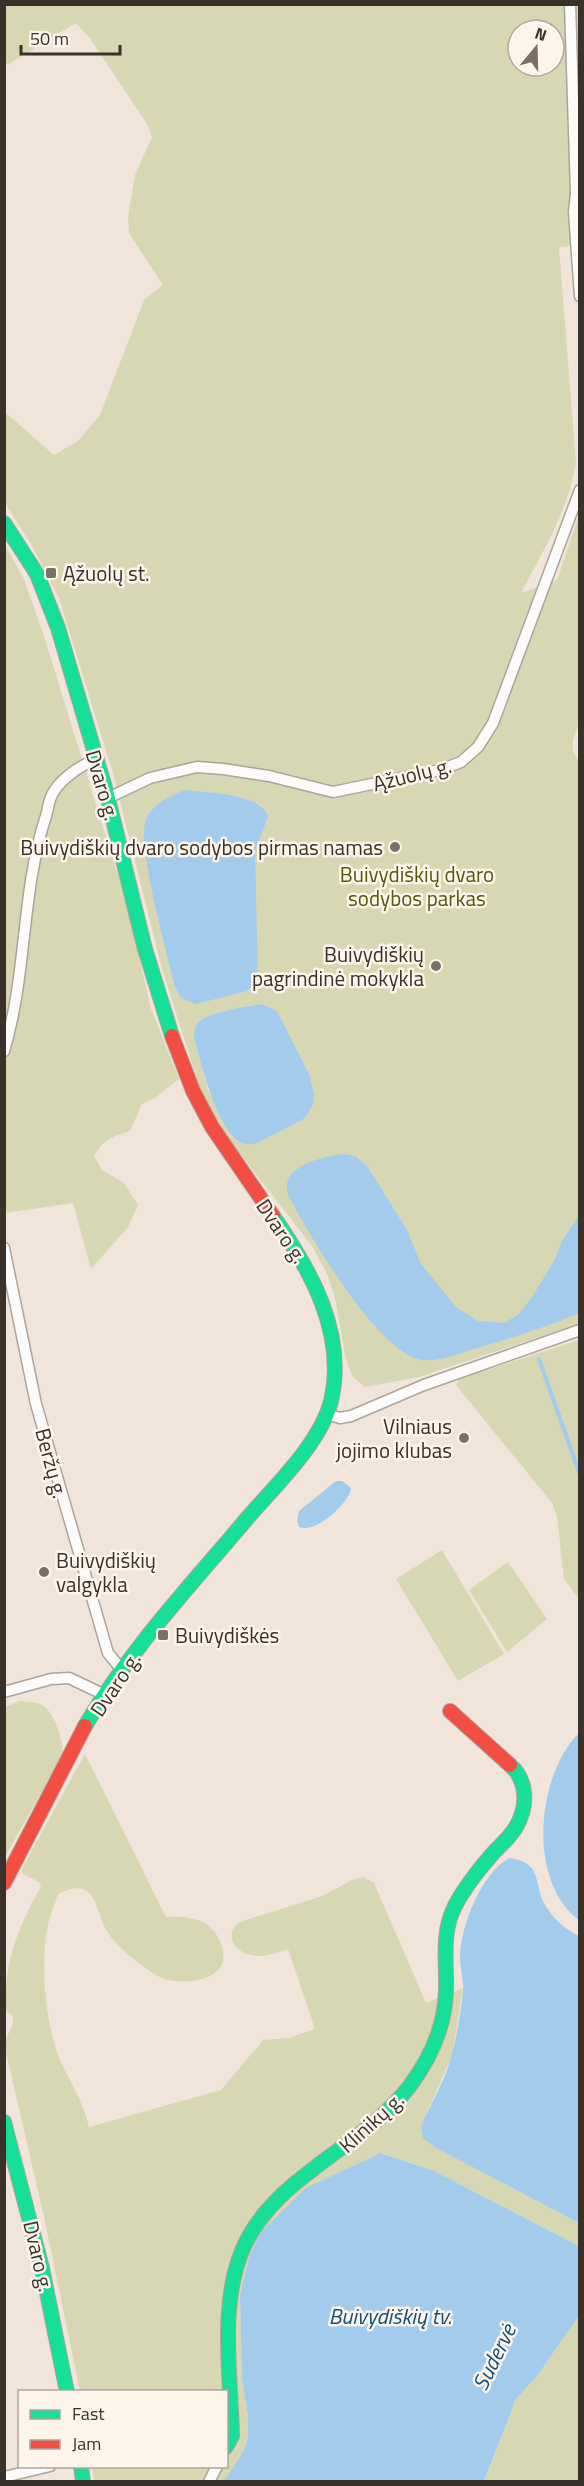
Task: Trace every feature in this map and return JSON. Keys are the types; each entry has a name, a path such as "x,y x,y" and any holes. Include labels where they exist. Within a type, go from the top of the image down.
{"main road":[{"name":"Dvaro g.","path":"4,523 40,578 48,599 108,798 143,938 185,1073 215,1132 293,1243 311,1276 321,1298 330,1331 335,1369 332,1394 326,1414 290,1467 122,1670 105,1695 54,1786 4,1883"},
{"name":"Klinikų g.","path":"228,2443 232,2436 230,2339 233,2285 248,2237 274,2201 370,2128 412,2084 438,2037 446,1985 445,1942 453,1908 516,1827 521,1815 525,1791 518,1772 450,1712"},
{"name":"Dvaro g.","path":"4,2122 42,2268 67,2390"}],"street":[{"path":"570,4 578,189 574,212 579,296"},
{"name":"Ąžuolų g.","path":"108,798 150,778 196,767 269,776 333,792 440,770 461,762 478,747 493,723 579,489"},
{"path":"4,1050 16,1003 21,948 34,859 51,796 76,770 96,759"},
{"name":"Beržų g.","path":"4,1248 36,1404 62,1502 108,1653 122,1670"},
{"path":"326,1414 340,1418 351,1416 424,1385 579,1330"},
{"path":"4,1692 51,1679 69,1678 105,1695"},
{"path":"4,2477 42,2468"}],"green space":[{"name":"Buivydiškių dvaro sodybos parkas","path":"5,5 579,5 579,245 559,247 576,463 561,515 521,593 557,580 579,515 580,720 573,740 573,751 580,764 579,1324 419,1377 365,1387 352,1376 346,1360 335,1298 327,1274 312,1246 224,1133 200,1089 161,965 113,773 59,598 31,544 5,503 5,412 54,455 78,441 100,415 144,300 163,285 129,233 128,218 135,175 152,137 147,124 89,37 76,23 7,65 5,61","holes":["185,790 215,793 262,806 265,823 255,851 254,871 258,980","262,1004 234,1137 208,1090 194,1037 201,1020 247,1006"]},
{"path":"4,543 23,577 44,636 127,905 151,1009 179,1079 155,1098 142,1104 130,1131 109,1139 94,1156 102,1170 124,1183 138,1205 128,1227 91,1269 73,1203 5,1213"},
{"path":"580,1340 579,1599 564,1579 557,1516 552,1503 456,1385 459,1379"},
{"path":"442,1550 504,1654 458,1681 396,1579"},
{"path":"508,1562 547,1619 507,1652 469,1590"},
{"path":"20,1701 39,1703 48,1710 58,1730 63,1750 62,1756 5,1857 5,1707"},
{"path":"85,1754 166,1917 184,1917 200,1921 213,1930 222,1946 224,1957 222,1964 211,1976 182,1982 163,1979 137,1962 113,1939 103,1924 97,1905 88,1891 81,1888 71,1889 58,1894 49,1920 46,1939 45,1993 55,2045 89,2127 221,2090 263,2040 289,2038 315,2029 288,1949 256,1956 244,1953 238,1949 232,1939 234,1928 245,1920 320,1897 356,1878 364,1877 374,1883 426,2003 463,1988 452,2056 421,2126 438,2149 579,2223 579,2246 434,2171 382,2153 262,2231 250,2254 240,2295 242,2378 248,2417 248,2438 243,2452 224,2481 94,2481 92,2468 228,2468 228,2390 80,2390 44,2217 5,2048 13,2021 13,2016 5,2010 10,1960 19,1931 41,1886 39,1882 23,1874 21,1870"},
{"path":"579,2316 579,2481 484,2482 516,2399 537,2376"}],"water":[{"path":"185,790 219,793 245,799 264,809 268,817 255,851 258,980 247,991 196,1004 181,998 175,987 149,875 144,833 146,820 153,809 168,798"},
{"path":"262,1004 277,1011 309,1074 314,1094 313,1104 305,1118 257,1143 246,1144 234,1137 218,1112 211,1096 194,1032 197,1023 206,1017"},
{"path":"343,1154 355,1156 367,1166 407,1230 421,1264 456,1307 478,1321 504,1323 519,1314 534,1294 555,1259 562,1241 579,1215 579,1313 526,1333 440,1359 422,1360 404,1353 385,1337 346,1290 288,1195 287,1185 296,1170 314,1161"},
{"path":"336,1481 342,1481 351,1488 344,1502 322,1522 306,1528 299,1527 297,1521 299,1511"},
{"path":"579,1733 579,1920 562,1903 551,1881 545,1855 543,1828 546,1801 554,1775 565,1752"},
{"path":"509,1858 520,1860 532,1869 548,1910 560,1924 579,1936 579,2223 438,2149 423,2138 421,2126 446,2073 456,2039 463,1991 461,1945 468,1917 481,1888 499,1866"},
{"name":"Buivydiškių tv.","path":"381,2153 434,2171 579,2246 579,2316 537,2376 516,2399 484,2481 224,2481 243,2452 248,2438 248,2417 242,2378 240,2295 250,2254 262,2231 306,2188"}],"waterway":[{"name":"Sudervė","path":"539,1359 580,1475"}],"traffic: fast":[{"path":"4,523 37,574 58,628 106,791 145,949 172,1036"},
{"path":"85,1726 142,1643 297,1462 326,1416 335,1376 334,1351 329,1327 312,1280 273,1216"},
{"path":"228,2443 232,2436 228,2319 235,2273 242,2251 256,2225 274,2203 295,2183 389,2109 409,2087 424,2065 443,2017 446,1991 446,1937 451,1916 473,1877 514,1830 523,1811 523,1786 516,1771 510,1765"},
{"path":"4,2122 42,2268 67,2390"},
{"path":"81,2468 83,2482"}],"traffic: jam":[{"path":"172,1036 193,1091 212,1127 273,1216"},
{"path":"450,1711 510,1765"},
{"path":"4,1883 85,1726"}],"place":[{"name":"Ąžuolų st.","path":"51,573"},
{"name":"Buivydiškių dvaro sodybos pirmas namas","path":"395,847"},
{"name":"Buivydiškių pagrindinė mokykla","path":"436,966"},
{"name":"Vilniaus jojimo klubas","path":"464,1438"},
{"name":"Buivydiškių valgykla","path":"44,1572"},
{"name":"Buivydiškės","path":"163,1635"}]}
